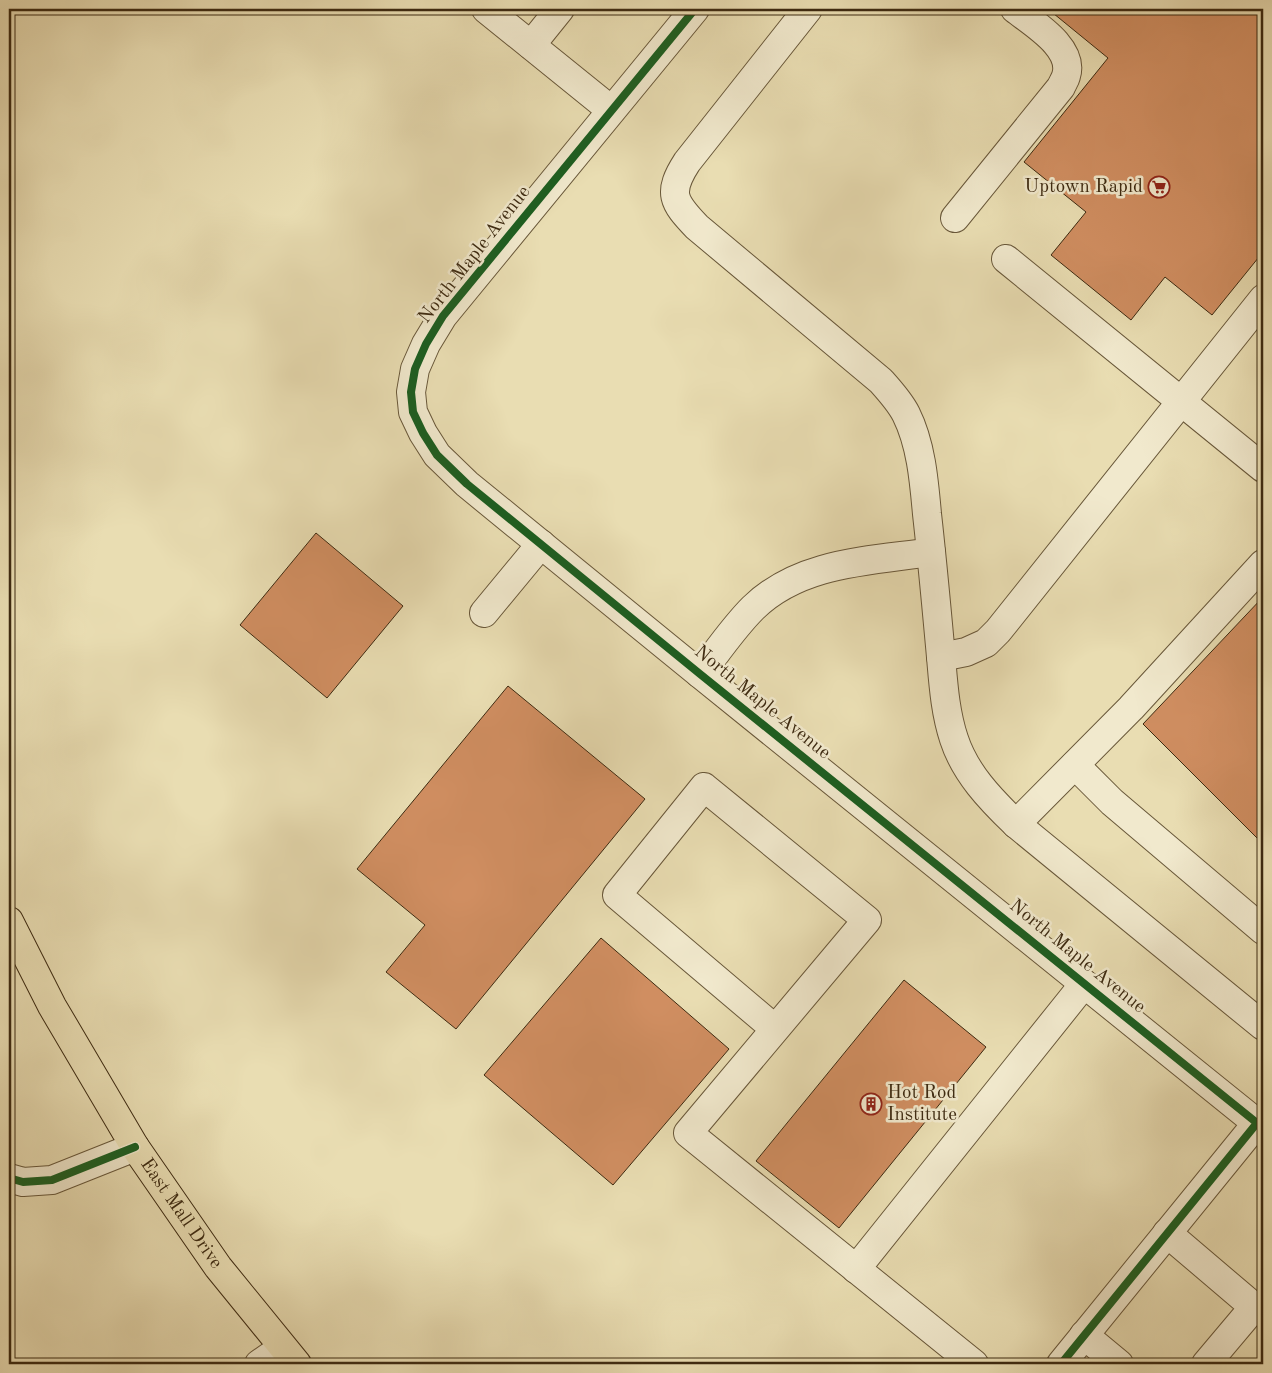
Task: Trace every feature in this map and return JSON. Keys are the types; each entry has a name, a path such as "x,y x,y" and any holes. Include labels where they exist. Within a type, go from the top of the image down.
{"main road":[{"name":"East Mall Drive","path":"9,921 52,1006 135,1147 218,1267 289,1356"}],"street":[{"path":"486,9 612,110"},
{"path":"531,45 560,9"},
{"name":"North Maple Avenue","path":"695,9 443,316 414,369 411,392 413,412 423,433 437,455 468,484 700,674 1260,1125 1167,1233 1061,1364"},
{"path":"808,9 687,162 679,174 675,187 676,199 683,212 697,227 880,381 895,396 905,412 919,454 924,484 945,700 954,740 966,766 980,786 1016,824 1263,1026"},
{"path":"955,218 1061,87 1066,76 1067,66 1059,46 1052,38 1015,9"},
{"path":"1006,259 1263,468"},
{"path":"941,657 966,652 986,643 998,631 1263,299"},
{"path":"484,613 541,544"},
{"path":"700,674 752,608 771,592 792,580 844,564 931,552"},
{"path":"1016,824 1131,708 1263,564"},
{"path":"1075,765 1118,808 1263,930"},
{"path":"775,1028 617,895 704,787 866,920 688,1133 974,1364"},
{"path":"856,1269 1084,984"},
{"path":"9,1178 23,1182 52,1180 135,1147"},
{"path":"1167,1233 1259,1310 1206,1364"},
{"path":"1084,1335 1118,1364"},
{"path":"259,1364 289,1356"}],"building":[{"name":"Uptown Rapid","path":"1048,9 1263,9 1263,252 1212,315 1165,277 1131,320 1051,255 1086,212 1024,162 1108,58"},
{"path":"316,533 403,606 327,698 240,625"},
{"path":"1263,597 1263,844 1143,724"},
{"path":"508,686 645,799 456,1029 386,972 425,925 357,869"},
{"path":"601,938 729,1049 613,1185 484,1075"},
{"name":"Hot Rod Institute","path":"904,980 986,1047 839,1228 756,1161"}],"cycle path":[{"path":"695,9 443,316 426,344 415,369 411,392 413,412 423,433 437,455 467,484 1257,1123 1061,1364"},
{"path":"9,1178 23,1182 52,1180 135,1147"}],"place":[{"name":"Uptown Rapid","path":"1159,187"},
{"name":"Hot Rod Institute","path":"871,1104"}]}
